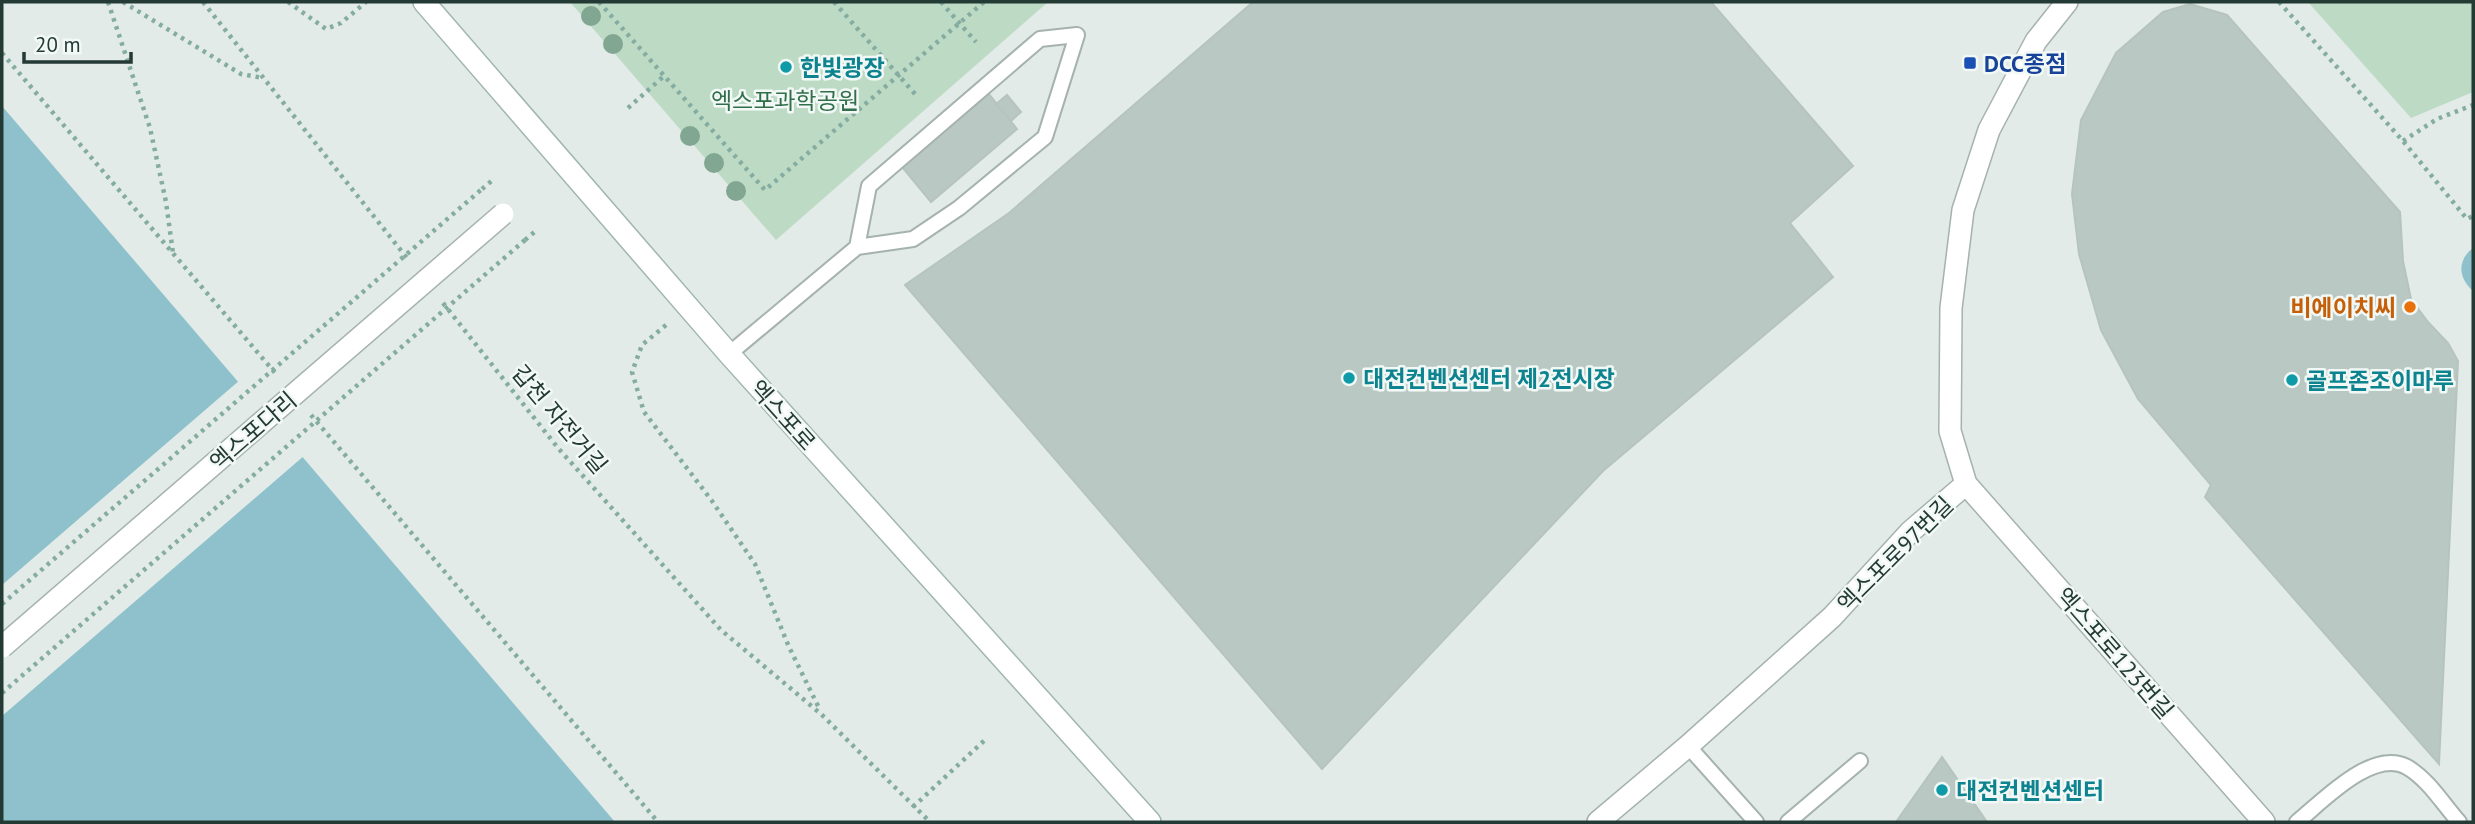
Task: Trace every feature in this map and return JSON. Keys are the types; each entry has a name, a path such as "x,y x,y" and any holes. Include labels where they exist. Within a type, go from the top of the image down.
{"street":[{"name":"엑스포로","path":"424,2 729,355 1150,822"},
{"name":"엑스포로97번길","path":"1598,822 1688,746 1832,617 1910,532 1966,484 1951,431 1951,308 1963,210 1989,130 2036,41 2067,2"},
{"name":"엑스포다리","path":"2,647 503,214"},
{"name":"엑스포로123번길","path":"1966,484 2264,822"}],"lane":[{"path":"729,355 857,247 913,239 959,208 1045,137 1077,35 1040,39 869,186 857,247"},
{"path":"1688,746 1756,822"},
{"path":"1788,822 1860,761"},
{"path":"2297,822 2348,780 2366,769 2388,762 2406,766 2425,781 2459,822"}],"path":[{"path":"108,2 150,128 166,202 173,254"},
{"path":"123,2 241,74 264,78"},
{"path":"203,2 411,263"},
{"path":"288,2 326,29 341,23 366,2"},
{"path":"600,2 765,190 984,2"},
{"path":"834,2 915,94"},
{"path":"941,2 976,42"},
{"path":"2278,2 2403,141 2467,219 2473,216"},
{"path":"2,52 281,380"},
{"path":"628,108 664,76"},
{"path":"2403,141 2437,119 2473,105"},
{"path":"2,604 495,178"},
{"path":"2,693 538,229"},
{"name":"갑천 자전거길","path":"437,296 558,448 721,630 821,714 930,822"},
{"path":"642,345 632,372 644,412 712,501 755,564 789,648 821,714"},
{"path":"308,412 658,822"},
{"path":"913,807 987,738"}],"green space":[{"name":"엑스포과학공원","path":"570,2 1048,2 776,240"},
{"path":"2308,2 2473,2 2473,92 2411,118"}],"water":[{"path":"2,106 615,822 2,822"},
{"path":"2473,248 2473,291 2464,280 2461,269 2464,258"}],"pier":[{"path":"240,380 305,455 2,716 2,585"}],"building":[{"name":"대전컨벤션센터 제2전시장","path":"1253,2 1711,2 1853,166 1790,223 1833,277 1603,471 1322,769 905,285 1009,213"},
{"name":"골프존조이마루","path":"2190,4 2227,15 2400,212 2403,261 2411,299 2448,343 2458,361 2439,764 2205,497 2211,485 2138,399 2101,330 2079,254 2072,194 2081,120 2116,53 2163,12"},
{"path":"989,94 1017,129 931,202 902,167"},
{"path":"1007,95 1021,112 1011,121 996,104"},
{"name":"대전컨벤션센터","path":"1942,757 1987,822 1896,822"}],"place":[{"name":"DCC종점","path":"1970,63"},
{"name":"한빛광장","path":"786,67"},
{"name":"비에이치씨","path":"2410,307"},
{"name":"대전컨벤션센터 제2전시장","path":"1349,378"},
{"name":"골프존조이마루","path":"2292,380"},
{"name":"대전컨벤션센터","path":"1942,790"}]}
